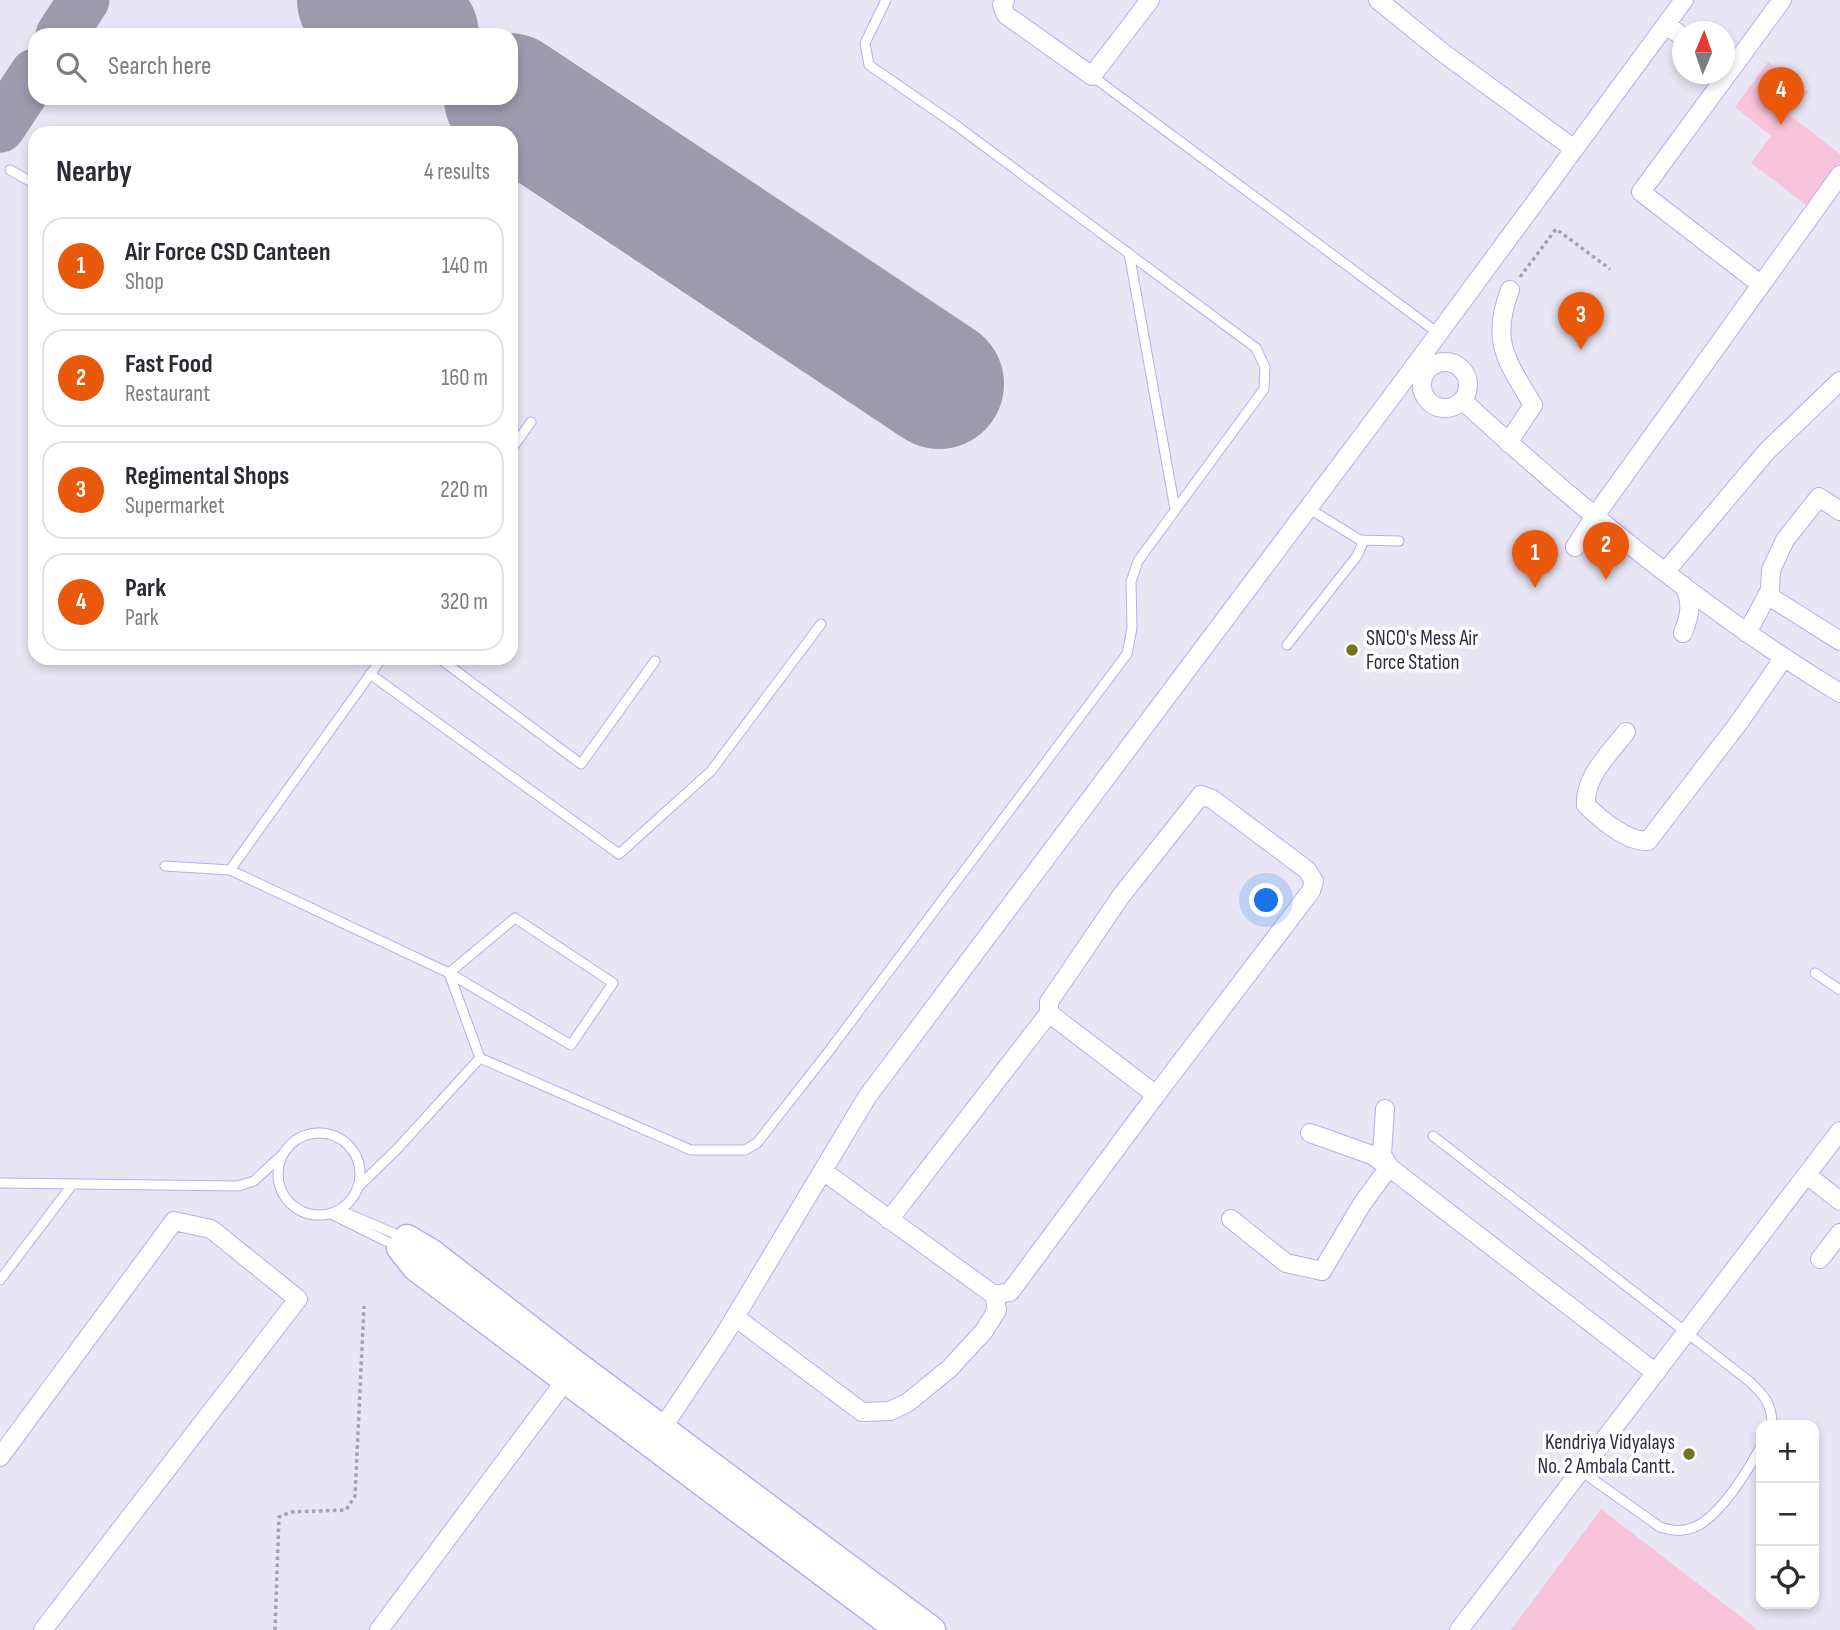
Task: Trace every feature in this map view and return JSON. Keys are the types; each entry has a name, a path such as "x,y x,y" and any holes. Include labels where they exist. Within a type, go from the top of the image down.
{"main road":[{"path":"403,1243 416,1269 899,1630"},
{"path":"403,1243 432,1253 573,1362 932,1630"}],"street":[{"path":"1005,0 1002,5 1006,15 1092,76 1150,0"},
{"path":"1378,0 1442,52 1573,148"},
{"path":"663,1427 735,1317 867,1097 1397,389 1684,0"},
{"path":"1735,60 1782,0"},
{"path":"1665,25 1672,30"},
{"path":"1717,84 1641,192 1760,284"},
{"path":"1575,547 1840,175"},
{"path":"1508,443 1533,405 1508,364 1500,338 1501,312 1510,290"},
{"path":"1432,365 1432,349 1441,329"},
{"path":"1397,389 1417,372 1438,362 1451,363 1463,370 1468,382 1466,395 1462,400 1448,408 1440,408 1427,400 1422,385 1426,370 1432,365"},
{"path":"1666,571 1767,452 1840,381"},
{"path":"1462,400 1508,443 1595,516 1747,633 1783,659 1840,693"},
{"path":"1747,633 1770,590 1771,570 1785,540 1819,497 1840,510"},
{"path":"1681,582 1690,601 1689,618 1683,633"},
{"path":"1767,596 1840,641"},
{"path":"1626,732 1594,775 1585,793 1586,805 1627,836 1640,842 1648,841 1740,721 1783,659"},
{"path":"890,1220 1049,1013 1049,1002 1121,896 1201,795 1212,799 1307,870 1314,881 1311,891 1010,1292 994,1295"},
{"path":"1049,1013 1156,1095"},
{"path":"1385,1109 1381,1154 1389,1167"},
{"path":"1459,1630 1840,1131"},
{"path":"1310,1133 1372,1155 1656,1373"},
{"path":"1231,1219 1286,1263 1322,1271 1362,1204 1389,1167"},
{"path":"735,1317 862,1412 890,1411 907,1403 949,1369 984,1331 998,1310 994,1295 823,1171"},
{"path":"1807,1175 1839,1197"},
{"path":"0,1457 174,1221 211,1229 298,1299 43,1630"},
{"path":"1820,1259 1840,1233"},
{"path":"379,1630 565,1381"}],"lane":[{"path":"449,973 480,1058 691,1150 745,1150 757,1143 1127,654 1132,628 1131,582 1138,561 1264,389 1265,367 1256,348 953,122 869,65 865,43 886,0"},
{"path":"1092,76 1441,329"},
{"path":"10,170 28,180"},
{"path":"1129,253 1175,509"},
{"path":"518,440 531,422"},
{"path":"1308,508 1360,540 1399,541"},
{"path":"1287,645 1357,556 1364,540"},
{"path":"370,674 619,854 711,771 821,624"},
{"path":"448,665 581,764 655,661"},
{"path":"230,870 377,665"},
{"path":"164,866 230,870 449,973 571,1045 613,984 515,918 449,973"},
{"path":"1815,973 1840,990"},
{"path":"282,1155 278,1176 284,1196 300,1210 311,1214 335,1212 347,1204 357,1188 398,1148 480,1058"},
{"path":"0,1183 238,1186 254,1181 297,1139 318,1133 330,1134 349,1146 359,1165 357,1188"},
{"path":"1433,1136 1749,1381 1766,1398 1772,1411 1772,1420"},
{"path":"0,1280 72,1185"},
{"path":"335,1212 403,1243"},
{"path":"1581,1471 1660,1527 1670,1530 1692,1528 1711,1516 1756,1453"}],"path":[{"path":"1510,290 1556,229 1610,270"},
{"path":"275,1630 279,1517 291,1512 346,1510 355,1496 364,1306"}],"shaded area":[{"path":"1768,62 1808,92 1790,115 1840,154 1840,165 1809,207 1751,163 1771,136 1735,107"},
{"path":"1601,1509 1758,1630 1511,1630"}],"taxiway":[{"path":"66,28 84,0"},
{"path":"0,127 28,85"}],"runway":[{"path":"362,0 404,28"},
{"path":"518,104 939,384"}],"place":[{"name":"Park","path":"1781,125"},
{"name":"Regimental Shops","path":"1581,350"},
{"name":"Fast Food","path":"1606,580"},
{"name":"Air Force CSD Canteen","path":"1535,588"},
{"name":"SNCO's Mess Air Force Station","path":"1352,650"},
{"name":"Kendriya Vidyalays No. 2 Ambala Cantt.","path":"1689,1454"}]}
